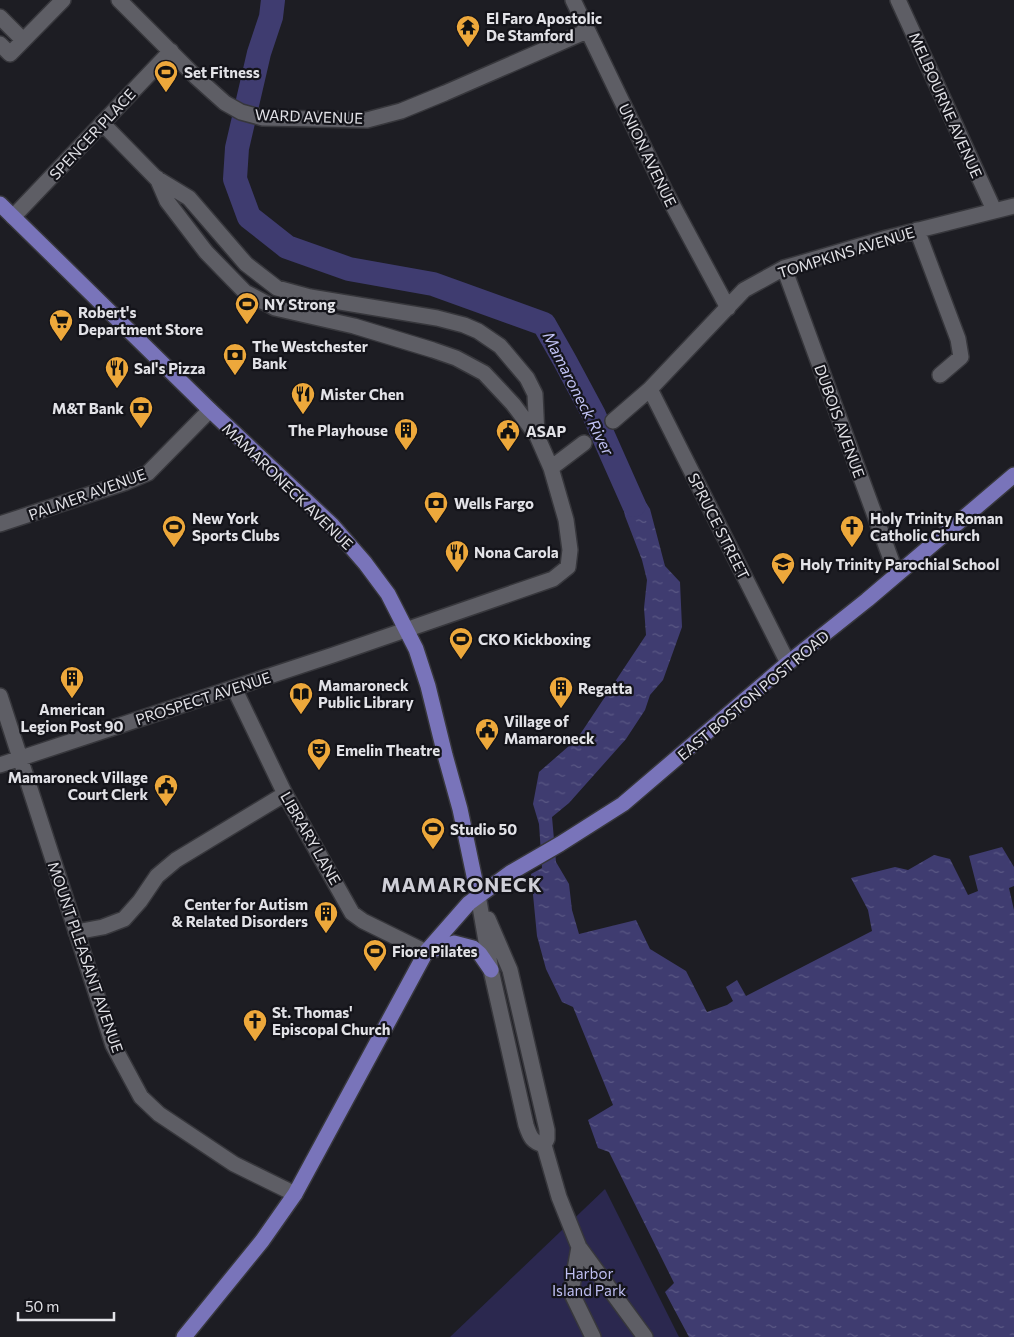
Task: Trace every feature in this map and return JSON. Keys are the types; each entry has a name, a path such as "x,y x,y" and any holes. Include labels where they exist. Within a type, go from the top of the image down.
{"main road":[{"name":"MAMARONECK AVENUE","path":"0,204 210,410 332,524 388,594 416,649 428,686 444,756 460,809 478,895"},
{"name":"EAST BOSTON POST ROAD","path":"184,1337 262,1241 296,1194 426,952 469,903 528,862 622,804 1014,475"},
{"path":"426,952 454,943 473,948 480,954 491,970"}],"street":[{"path":"0,44 10,54 63,0"},
{"name":"WARD AVENUE","path":"119,0 196,77 232,108 263,118 367,120 401,111 587,30"},
{"name":"UNION AVENUE","path":"573,0 664,189 728,308"},
{"name":"MELBOURNE AVENUE","path":"898,0 994,210"},
{"path":"0,17 23,40"},
{"name":"SPENCER PLACE","path":"13,217 171,51"},
{"path":"102,123 156,178 189,198 246,264 277,288 310,297 436,318 464,325 500,346 527,378 535,394 537,436"},
{"path":"156,178 167,200 206,252 245,292 276,308 354,326 456,358 484,373 513,404 537,436 551,468 584,443"},
{"name":"TOMPKINS AVENUE","path":"613,421 650,390 744,290 784,268 917,230 1014,206"},
{"path":"917,230 958,339 961,357 940,375"},
{"name":"DUBOIS AVENUE","path":"784,268 896,573"},
{"name":"SPRUCE STREET","path":"650,390 788,663"},
{"name":"PALMER AVENUE","path":"0,524 116,486 148,473 210,410"},
{"name":"PROSPECT AVENUE","path":"0,765 234,688 553,579 568,567 570,550 566,520 551,468"},
{"name":"LIBRARY LANE","path":"234,688 285,794 352,913 426,952"},
{"name":"MOUNT PLEASANT AVENUE","path":"0,696 113,1045 141,1097 159,1114 234,1164 296,1194"},
{"path":"76,932 104,927 124,919 140,901 157,876 176,860 285,794"},
{"path":"478,895 491,970 526,1125 534,1142 544,1145"},
{"path":"478,895 510,970 547,1130 547,1139 544,1145 579,1247 645,1337"},
{"path":"579,1247 570,1292 593,1337"}],"green space":[{"name":"Harbor Island Park","path":"605,1189 679,1337 450,1337"}],"water":[{"path":"626,471 650,509 665,566 680,582 682,627 663,680 650,695 645,710 626,739 569,803 552,817 556,862 569,884 572,910 579,934 636,920 650,949 686,971 707,1012 733,1001 726,987 737,980 746,996 872,931 868,910 851,878 895,867 908,870 934,855 950,859 968,895 978,891 969,856 1002,847 1014,867 1014,886 1009,888 1014,910 1014,1337 689,1337 665,1292 674,1283 609,1152 598,1148 588,1120 613,1105 573,1007 562,1002 546,969 537,936 531,874 542,868 539,824 533,804 539,772 577,739 646,635 644,608 647,580 642,560 625,516 618,481"}],"waterway":[{"name":"Mamaroneck River","path":"273,0 271,17 259,53 237,148 235,179 249,217 287,247 349,269 433,284 544,324 594,415 634,505"}],"place":[{"name":"El Faro Apostolic De Stamford","path":"468,48"},
{"name":"Set Fitness","path":"166,93"},
{"name":"NY Strong","path":"247,325"},
{"name":"Robert's Department Store","path":"61,342"},
{"name":"The Westchester Bank","path":"235,376"},
{"name":"Sal's Pizza","path":"117,389"},
{"name":"Mister Chen","path":"303,415"},
{"name":"M&T Bank","path":"141,429"},
{"name":"The Playhouse","path":"406,451"},
{"name":"ASAP","path":"508,452"},
{"name":"Wells Fargo","path":"436,524"},
{"name":"New York Sports Clubs","path":"174,548"},
{"name":"Holy Trinity Roman Catholic Church","path":"852,548"},
{"name":"Nona Carola","path":"457,573"},
{"name":"Holy Trinity Parochial School","path":"783,585"},
{"name":"CKO Kickboxing","path":"461,660"},
{"name":"American Legion Post 90","path":"72,699"},
{"name":"Regatta","path":"561,709"},
{"name":"Mamaroneck Public Library","path":"301,715"},
{"name":"Village of Mamaroneck","path":"487,751"},
{"name":"Emelin Theatre","path":"319,771"},
{"name":"Mamaroneck Village Court Clerk","path":"166,807"},
{"name":"Studio 50","path":"433,850"},
{"name":"Center for Autism & Related Disorders","path":"326,934"},
{"name":"Fiore Pilates","path":"375,972"},
{"name":"St. Thomas' Episcopal Church","path":"255,1042"}],"district":[{"name":"MAMARONECK","path":"462,884"}]}
